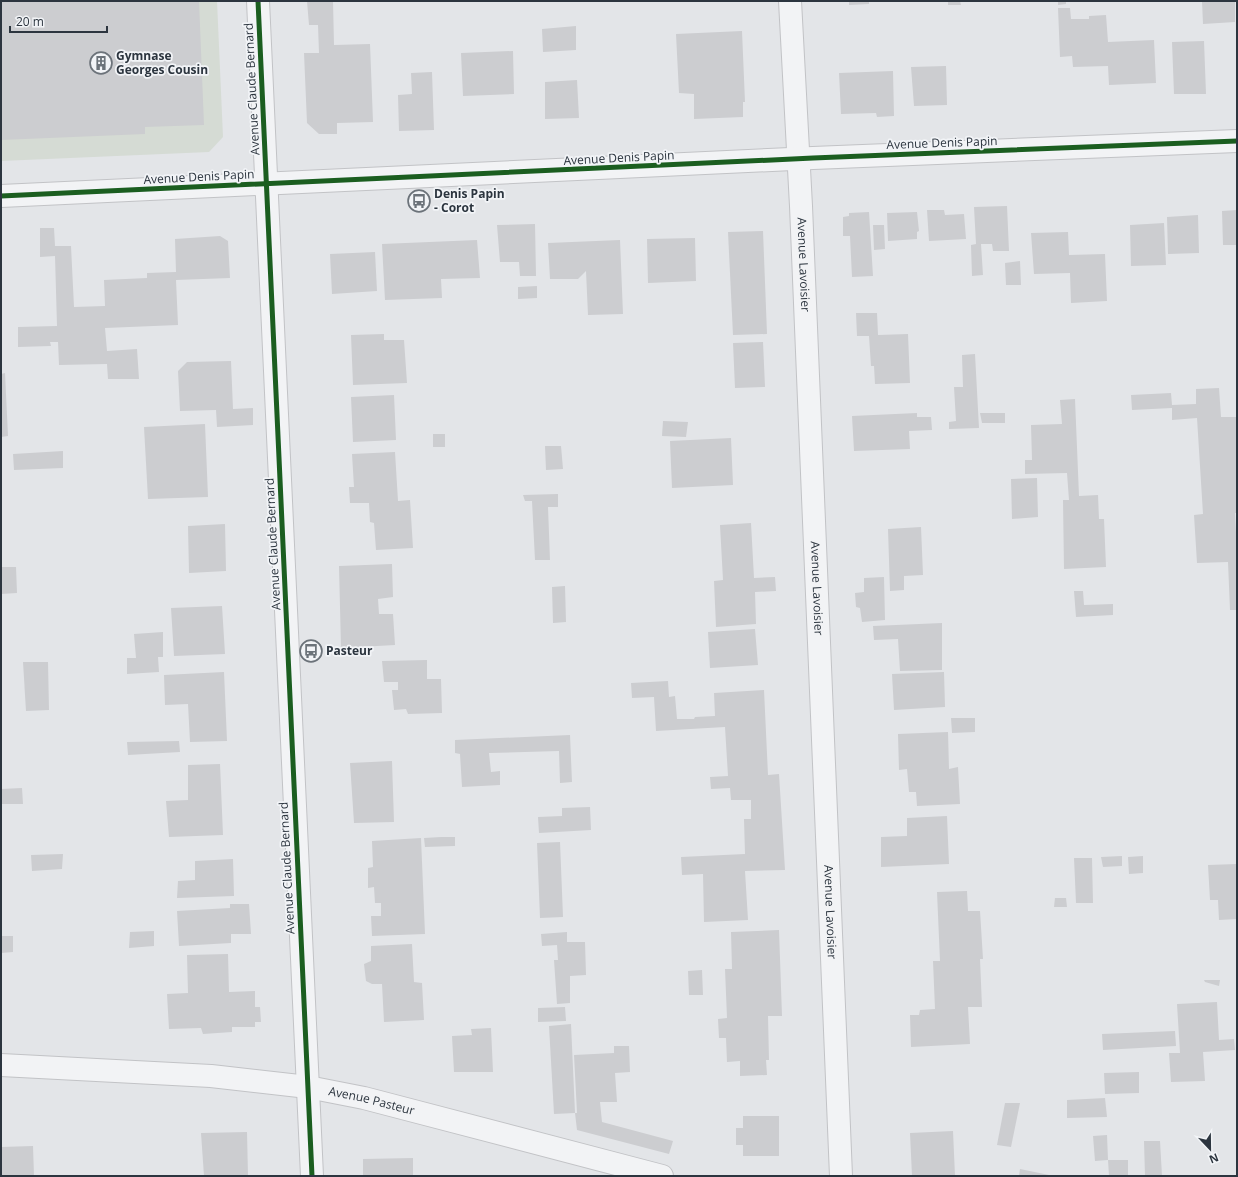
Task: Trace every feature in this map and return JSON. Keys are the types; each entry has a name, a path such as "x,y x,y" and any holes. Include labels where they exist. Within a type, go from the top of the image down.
{"street":[{"name":"Avenue Claude Bernard","path":"258,1 312,1176"},
{"name":"Avenue Lavoisier","path":"790,1 842,1176"},
{"name":"Avenue Denis Papin","path":"1,196 1237,141"},
{"name":"Avenue Pasteur","path":"1,1065 212,1076 308,1087 364,1098 662,1176"}],"shaded area":[{"name":"Gymnase Georges Cousin","path":"1,1 217,1 223,137 209,152 1,161"}],"building":[{"name":"Gymnase Georges Cousin","path":"1,1 199,1 204,125 145,127 145,134 1,140"},
{"path":"307,1 333,1 334,45 370,44 373,122 337,123 337,134 319,134 307,123 304,53 319,53 318,25 309,25"},
{"path":"849,1 869,1 869,4 849,5"},
{"path":"948,1 960,1 961,5 948,5"},
{"path":"1058,1 1066,1 1066,4 1058,5"},
{"path":"1202,1 1235,1 1235,22 1203,24"},
{"path":"1058,8 1070,8 1071,19 1089,19 1089,16 1106,15 1108,42 1154,40 1156,83 1109,85 1108,66 1073,67 1072,56 1060,57"},
{"path":"576,26 576,50 543,52 542,29"},
{"path":"742,31 745,102 743,102 743,117 694,119 694,94 679,93 676,34"},
{"path":"1204,41 1206,94 1174,94 1172,42"},
{"path":"513,51 514,94 463,96 461,53"},
{"path":"946,66 947,105 914,106 911,67"},
{"path":"893,71 894,116 877,117 876,113 841,114 839,73"},
{"path":"432,72 434,130 399,131 398,95 412,94 411,73"},
{"path":"577,80 579,118 545,119 545,82"},
{"path":"1007,206 1009,251 993,251 992,244 981,244 983,275 972,276 971,245 976,244 974,207"},
{"path":"927,210 944,210 945,215 964,214 966,239 929,241"},
{"path":"1237,210 1237,245 1223,245 1222,211"},
{"path":"869,212 873,276 852,277 850,236 843,236 843,217 849,216 849,213"},
{"path":"917,212 919,231 917,232 917,239 888,241 887,213"},
{"path":"1198,215 1199,253 1168,254 1167,217"},
{"path":"1164,223 1166,265 1131,266 1130,225"},
{"path":"535,224 536,276 520,276 519,262 500,262 497,225"},
{"path":"873,225 884,225 885,249 874,250"},
{"path":"40,228 54,228 55,246 71,246 74,307 105,306 104,280 147,278 147,273 176,272 175,239 220,236 228,241 230,278 176,280 178,325 105,328 107,351 137,349 139,379 108,379 107,364 59,365 58,342 50,342 51,346 18,347 18,327 57,326 55,256 40,257"},
{"path":"763,231 767,334 733,335 728,232"},
{"path":"1068,232 1069,255 1105,254 1107,301 1071,303 1070,273 1034,274 1031,233"},
{"path":"695,238 696,281 648,283 647,239"},
{"path":"477,240 480,278 441,279 442,298 385,300 382,244"},
{"path":"620,240 623,314 588,315 586,271 578,279 550,279 548,243"},
{"path":"375,252 377,291 332,294 330,254"},
{"path":"1020,261 1021,285 1006,285 1005,263"},
{"path":"537,286 537,298 518,299 518,287"},
{"path":"856,313 877,313 878,335 908,334 910,383 875,384 874,366 871,366 869,336 857,336"},
{"path":"384,334 384,340 404,340 407,383 353,385 351,335"},
{"path":"763,342 765,387 735,388 733,343"},
{"path":"975,354 979,428 949,429 949,422 956,421 954,387 963,387 962,355"},
{"path":"231,361 233,409 253,408 253,425 217,427 216,410 180,411 178,371 187,362"},
{"path":"5,373 8,436 1,437 1,374"},
{"path":"1219,388 1221,417 1237,417 1237,513 1235,513 1237,610 1230,610 1228,562 1197,563 1194,515 1203,514 1197,418 1172,420 1172,408 1132,410 1131,395 1171,393 1172,405 1196,404 1196,389"},
{"path":"394,395 396,440 353,442 351,397"},
{"path":"1075,399 1079,496 1098,495 1099,519 1104,519 1106,567 1064,569 1063,500 1069,500 1067,473 1025,474 1025,460 1032,460 1031,425 1062,424 1060,400"},
{"path":"917,413 917,417 931,417 932,430 909,431 910,449 854,451 852,416"},
{"path":"980,413 1005,413 1005,423 982,423"},
{"path":"663,421 688,422 686,437 662,436"},
{"path":"205,424 208,497 148,499 144,427"},
{"path":"433,434 445,434 445,447 433,447"},
{"path":"731,438 733,485 672,488 670,441"},
{"path":"545,446 561,446 563,469 546,470"},
{"path":"63,451 63,468 14,470 13,454"},
{"path":"395,452 398,501 410,500 413,548 376,550 374,523 370,522 369,503 350,503 349,487 354,487 352,454"},
{"path":"1037,478 1038,517 1012,519 1011,479"},
{"path":"558,494 558,507 548,507 550,560 535,560 532,501 525,501 523,495"},
{"path":"751,523 754,578 775,577 776,591 755,592 756,624 716,627 714,581 723,580 720,525"},
{"path":"225,524 226,571 189,573 188,526"},
{"path":"921,527 923,575 904,576 904,590 890,591 888,529"},
{"path":"392,564 393,597 378,599 379,614 393,614 395,645 341,648 339,566"},
{"path":"1,567 16,567 17,593 1,594"},
{"path":"884,577 885,620 862,622 860,608 856,607 855,593 864,592 864,578"},
{"path":"565,586 566,622 553,623 552,587"},
{"path":"1074,591 1083,591 1084,605 1113,604 1113,615 1076,617"},
{"path":"222,606 225,654 174,656 171,608"},
{"path":"942,623 942,670 900,671 898,639 874,640 873,626"},
{"path":"755,629 758,665 710,668 708,632"},
{"path":"163,632 163,657 158,657 159,672 127,674 127,658 136,658 134,634"},
{"path":"427,660 427,679 441,679 442,713 408,714 406,709 394,710 392,690 398,690 398,682 384,682 382,661"},
{"path":"23,662 48,662 49,710 26,711"},
{"path":"224,672 227,741 190,742 188,704 165,705 164,675"},
{"path":"944,672 945,707 894,710 892,674"},
{"path":"668,681 669,697 675,696 677,719 694,719 695,717 715,716 714,693 764,690 768,775 779,774 785,870 745,871 748,920 704,922 703,874 682,875 681,857 745,854 744,819 751,819 751,800 731,800 730,788 711,789 710,777 728,776 725,727 656,731 654,697 632,698 631,683"},
{"path":"951,718 975,718 975,732 952,733"},
{"path":"948,732 949,769 958,767 960,804 917,806 916,792 909,792 907,769 899,770 898,734"},
{"path":"570,735 572,782 560,783 559,751 489,753 491,772 500,771 500,785 462,787 460,754 455,753 455,740"},
{"path":"179,741 180,752 128,755 127,742"},
{"path":"392,761 394,822 354,823 350,763"},
{"path":"220,764 223,835 169,837 166,801 188,800 188,765"},
{"path":"22,788 23,804 1,804 1,789"},
{"path":"590,807 591,830 539,833 538,817 562,816 562,808"},
{"path":"947,816 949,864 881,867 881,837 907,836 907,818"},
{"path":"455,837 455,846 425,847 424,838"},
{"path":"421,838 425,934 372,936 371,916 381,916 381,903 375,903 374,887 368,888 368,868 373,867 372,841"},
{"path":"560,842 563,917 540,918 537,843"},
{"path":"63,854 62,869 32,871 31,855"},
{"path":"1122,856 1122,866 1103,867 1101,857"},
{"path":"1143,856 1143,873 1129,874 1128,857"},
{"path":"1074,858 1092,858 1093,903 1076,903"},
{"path":"233,859 234,896 177,898 178,881 195,880 195,861"},
{"path":"1237,864 1237,919 1219,920 1218,900 1210,900 1208,865"},
{"path":"967,891 968,911 980,911 983,959 980,959 982,1007 968,1007 970,1044 911,1047 910,1015 919,1015 920,1010 935,1009 933,961 940,961 937,892"},
{"path":"1055,898 1066,898 1067,907 1054,907"},
{"path":"230,904 249,904 251,934 231,934 231,943 179,946 177,911 230,908"},
{"path":"779,930 782,1016 768,1016 769,1060 766,1060 767,1075 740,1076 740,1061 727,1062 726,1038 719,1038 718,1019 727,1018 725,969 732,969 731,932"},
{"path":"154,931 154,946 129,948 130,932"},
{"path":"567,932 567,942 585,942 586,975 570,976 570,1003 557,1004 554,960 558,960 557,945 542,946 541,934"},
{"path":"1,936 13,936 13,952 1,953"},
{"path":"412,944 414,982 422,983 424,1020 384,1022 382,984 372,984 366,981 364,964 371,961 371,946"},
{"path":"228,954 229,992 255,991 255,1007 260,1007 261,1022 255,1022 255,1027 232,1027 232,1032 203,1034 201,1028 169,1029 167,994 188,993 187,955"},
{"path":"702,970 703,995 689,995 688,971"},
{"path":"1204,980 1220,980 1219,986 1205,982"},
{"path":"1217,1002 1219,1040 1234,1039 1235,1050 1203,1052 1205,1081 1171,1082 1169,1053 1180,1053 1177,1004"},
{"path":"565,1007 566,1021 538,1022 538,1008"},
{"path":"571,1024 575,1113 554,1114 549,1026"},
{"path":"491,1028 493,1072 454,1072 452,1036 472,1035 471,1029"},
{"path":"1175,1031 1176,1046 1103,1050 1102,1034"},
{"path":"614,1046 629,1046 630,1072 615,1073 617,1102 600,1102 602,1122 673,1141 669,1154 577,1130 575,1113 577,1113 574,1055 614,1053"},
{"path":"1139,1072 1139,1093 1105,1094 1104,1073"},
{"path":"1105,1098 1107,1117 1067,1118 1067,1100"},
{"path":"1005,1103 1020,1103 1011,1147 997,1145"},
{"path":"743,1116 779,1116 779,1156 743,1156 743,1145 736,1145 736,1128 743,1128"},
{"path":"953,1131 955,1176 912,1176 910,1133"},
{"path":"247,1132 248,1176 204,1176 201,1133"},
{"path":"1107,1135 1108,1160 1095,1161 1093,1136"},
{"path":"1144,1141 1160,1141 1162,1176 1145,1176"},
{"path":"33,1146 34,1176 1,1176 1,1147"},
{"path":"413,1158 413,1176 363,1176 363,1159"},
{"path":"1108,1160 1128,1160 1128,1176 1109,1176"},
{"path":"1020,1169 1049,1175 1049,1176 1019,1176"}],"cycle path":[{"path":"258,1 312,1176"},
{"path":"1,196 813,158 1237,141"}],"place":[{"name":"Gymnase Georges Cousin","path":"101,63"},
{"name":"Denis Papin - Corot","path":"419,201"},
{"name":"Pasteur","path":"311,651"}]}
